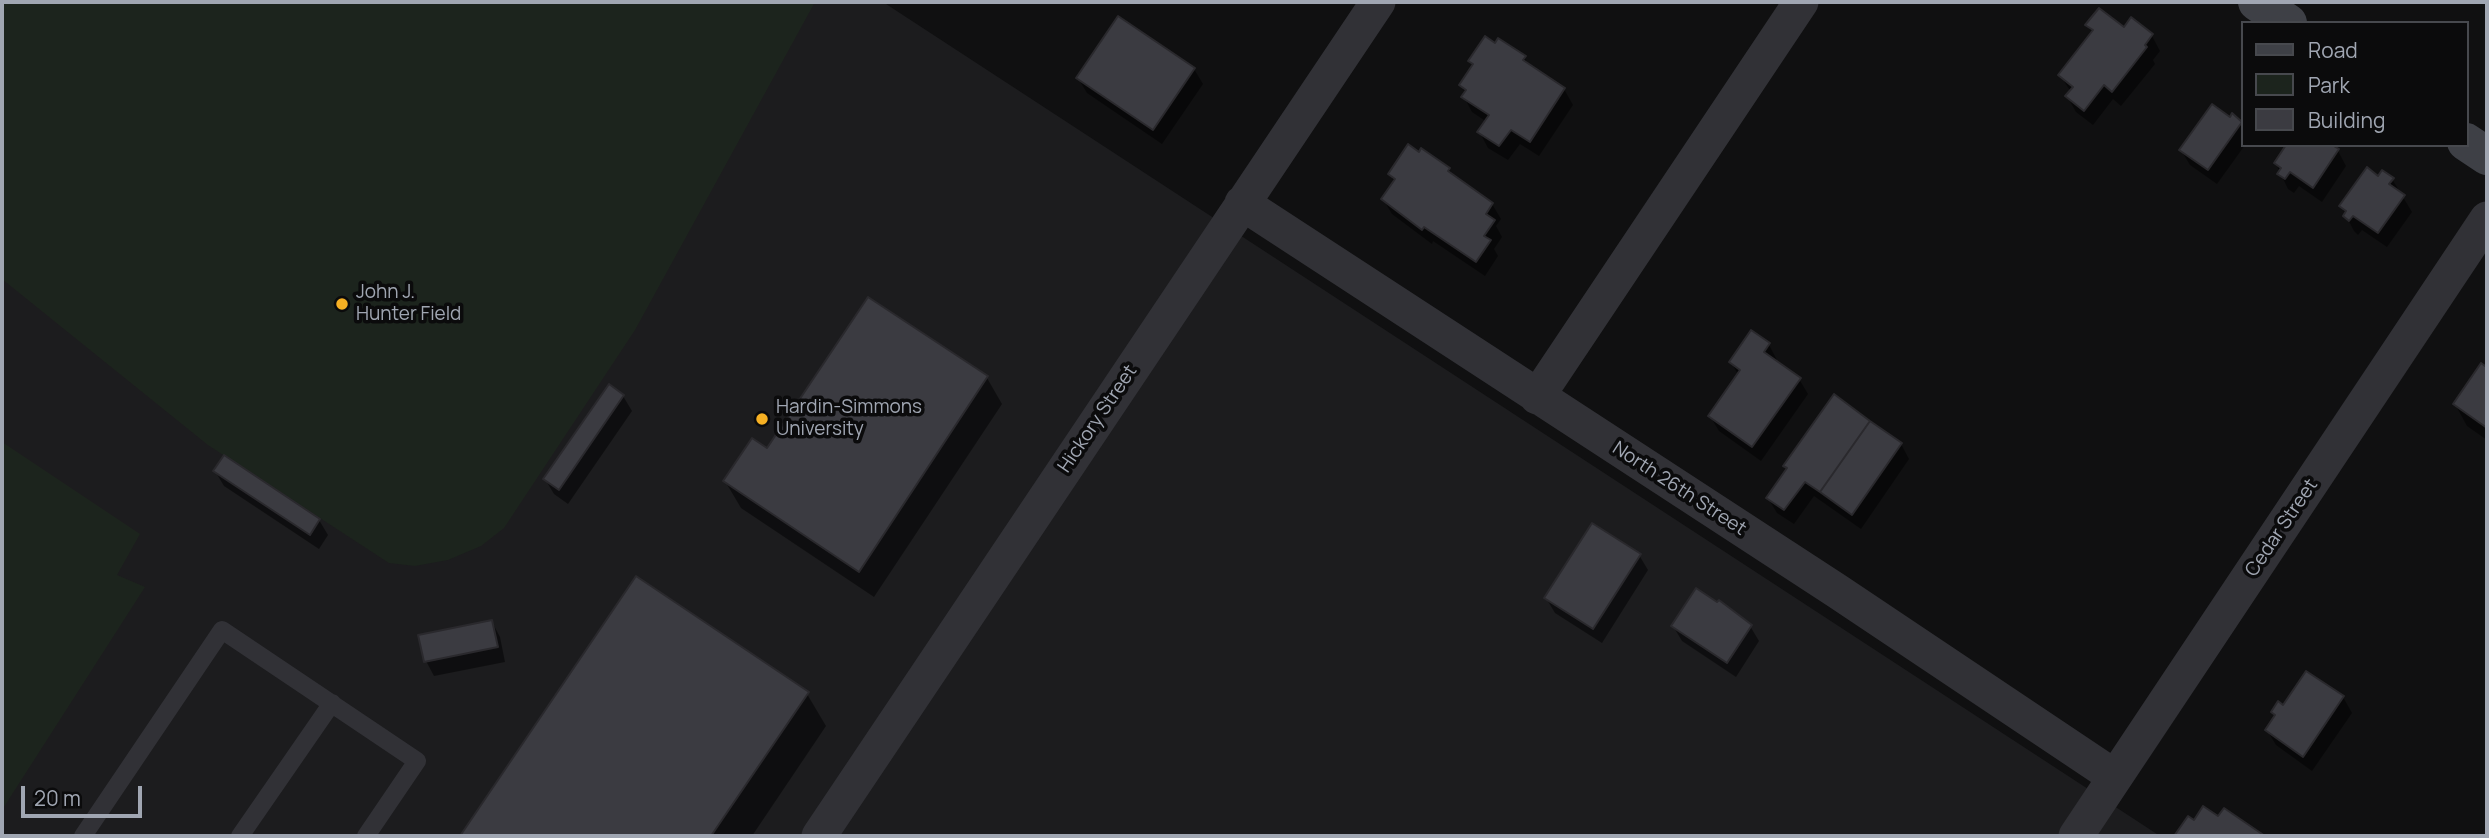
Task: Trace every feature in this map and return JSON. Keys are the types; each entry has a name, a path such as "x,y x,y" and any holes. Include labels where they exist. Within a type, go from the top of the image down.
{"street":[{"name":"Hickory Street","path":"819,836 1378,2"},
{"path":"1537,397 1801,2"},
{"path":"2257,2 2285,21"},
{"path":"2468,143 2487,156"},
{"name":"North 26th Street","path":"1242,203 1837,591 2115,777"},
{"name":"Cedar Street","path":"2076,836 2487,219"}],"lane":[{"path":"83,836 222,630 417,761 366,836"},
{"path":"240,836 332,703"}],"shaded area":[{"name":"Hardin-Simmons University","path":"2,2 883,2 2160,836 2,836"}],"green space":[{"name":"John J. Hunter Field","path":"2,2 815,2 635,330 504,528 481,546 448,560 415,566 389,563 208,445 2,279"},
{"path":"2,442 140,534 117,575 145,587 2,810"}],"building":[{"path":"2099,8 2124,27 2131,17 2153,34 2145,45 2147,47 2112,92 2104,85 2084,111 2065,96 2073,87 2058,75 2093,30 2085,25"},
{"path":"1118,16 1195,68 1153,130 1076,78"},
{"path":"1485,36 1495,43 1498,38 1526,56 1523,60 1565,88 1530,142 1511,130 1499,146 1477,132 1489,115 1461,97 1466,90 1459,85 1473,64 1468,61"},
{"path":"2212,104 2230,117 2232,113 2240,120 2240,125 2208,170 2179,150"},
{"path":"1408,144 1419,152 1421,148 1450,168 1448,171 1493,203 1486,214 1495,220 1484,236 1491,240 1476,262 1424,227 1422,230 1381,199 1395,179 1388,174"},
{"path":"2285,147 2339,149 2313,188 2290,172 2285,179 2277,174 2281,168 2274,163"},
{"path":"2367,167 2378,176 2382,170 2394,178 2389,184 2405,195 2378,233 2353,216 2349,221 2343,216 2346,211 2339,206"},
{"path":"868,297 988,376 859,572 723,481 752,438 767,448"},
{"path":"1751,330 1770,343 1764,352 1801,378 1752,447 1708,416 1740,370 1729,362"},
{"path":"2481,363 2485,366 2487,363 2487,428 2453,404"},
{"path":"609,384 624,395 559,490 543,479"},
{"path":"1834,394 1870,421 1820,492 1805,482 1784,510 1766,498 1787,468 1783,466"},
{"path":"1870,421 1902,443 1852,515 1820,492"},
{"path":"224,455 320,519 310,535 213,471"},
{"path":"1592,523 1641,554 1593,629 1544,598"},
{"path":"636,576 809,692 711,836 460,836"},
{"path":"1696,588 1717,602 1719,600 1752,625 1727,663 1671,626"},
{"path":"492,620 498,647 424,662 418,635"},
{"path":"2306,671 2344,696 2303,757 2265,730 2275,715 2271,712 2278,701 2283,705"},
{"path":"2203,806 2218,816 2224,808 2265,836 2174,836 2188,816 2194,820"}],"place":[{"name":"John J. Hunter Field","path":"342,304"},
{"name":"Hardin-Simmons University","path":"762,419"}]}
